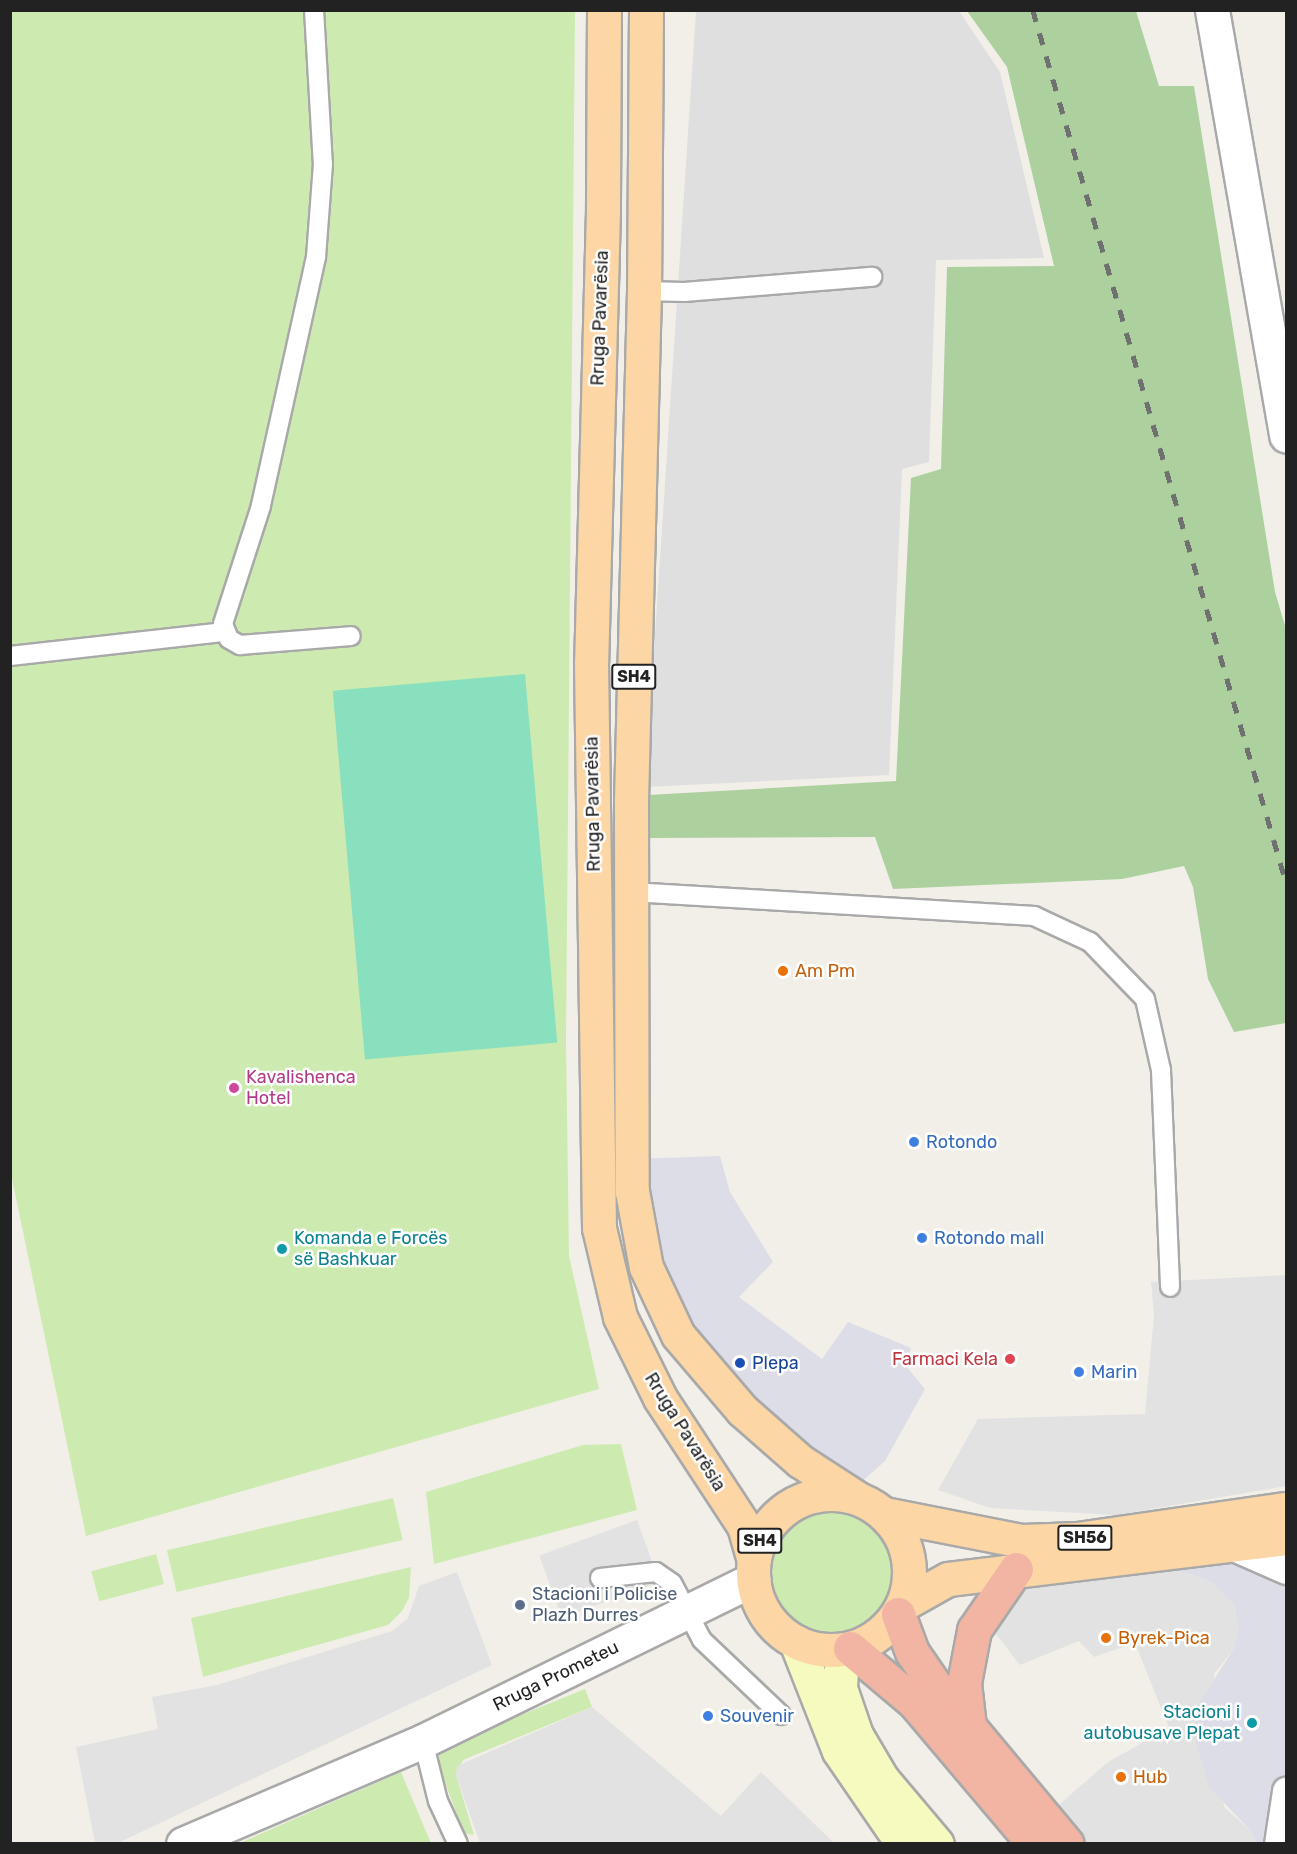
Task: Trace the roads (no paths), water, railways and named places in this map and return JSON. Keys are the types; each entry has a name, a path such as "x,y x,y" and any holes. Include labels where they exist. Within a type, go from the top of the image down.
{"highway":[{"path":"969,1726 963,1683 974,1630 1016,1569"},
{"path":"901,1609 912,1652 969,1726 1067,1844"},
{"path":"846,1649 915,1703 1034,1844"}],"main road":[{"name":"Rruga Pavarësia","path":"604,10 603,210 591,662 599,1228 620,1317 660,1398 744,1526 753,1569"},
{"name":"Rruga Pavarësia","path":"646,10 644,291 632,892 632,1191 646,1267 678,1335 705,1371 800,1461 871,1506"},
{"name":"SH4","path":"830,1494 871,1506 900,1533 908,1556 909,1581 901,1609 877,1635 846,1649 818,1650 796,1642 766,1616 753,1569 763,1533 788,1508 804,1499 830,1494"},
{"name":"SH56","path":"871,1506 1022,1540 1077,1539 1287,1509"},
{"name":"SH56","path":"901,1609 948,1579 1287,1538"},
{"path":"796,1642 839,1751 903,1844"},
{"path":"846,1649 840,1688 856,1735 882,1779 938,1844"}],"street":[{"path":"1212,10 1287,436"},
{"path":"1228,1545 1287,1570"},
{"name":"Rruga Prometeu","path":"183,1844 423,1741 688,1611 753,1569"},
{"path":"1278,1844 1287,1791"}],"lane":[{"path":"314,10 323,164 316,257 281,424 261,506 225,610 225,632 234,644 240,645 351,636"},
{"path":"644,291 684,292 872,277"},
{"path":"10,656 225,632"},
{"path":"632,892 1034,916 1090,942 1145,999 1161,1070 1170,1287"},
{"path":"600,1578 656,1572 672,1583 702,1640 781,1715"},
{"path":"423,1741 438,1801 458,1844"}],"railway":[{"path":"1033,10 1286,882"}],"place":[{"name":"Am Pm","path":"783,971"},
{"name":"Kavalishenca Hotel","path":"234,1088"},
{"name":"Rotondo","path":"914,1142"},
{"name":"Rotondo mall","path":"922,1238"},
{"name":"Komanda e Forcës së Bashkuar","path":"282,1249"},
{"name":"Farmaci Kela","path":"1010,1359"},
{"name":"Plepa","path":"740,1363"},
{"name":"Marin","path":"1079,1372"},
{"name":"Stacioni i Policise Plazh Durres","path":"520,1605"},
{"name":"Byrek-Pica","path":"1106,1638"},
{"name":"Souvenir","path":"708,1716"},
{"name":"Stacioni i autobusave Plepat","path":"1252,1723"},
{"name":"Hub","path":"1121,1777"}]}
